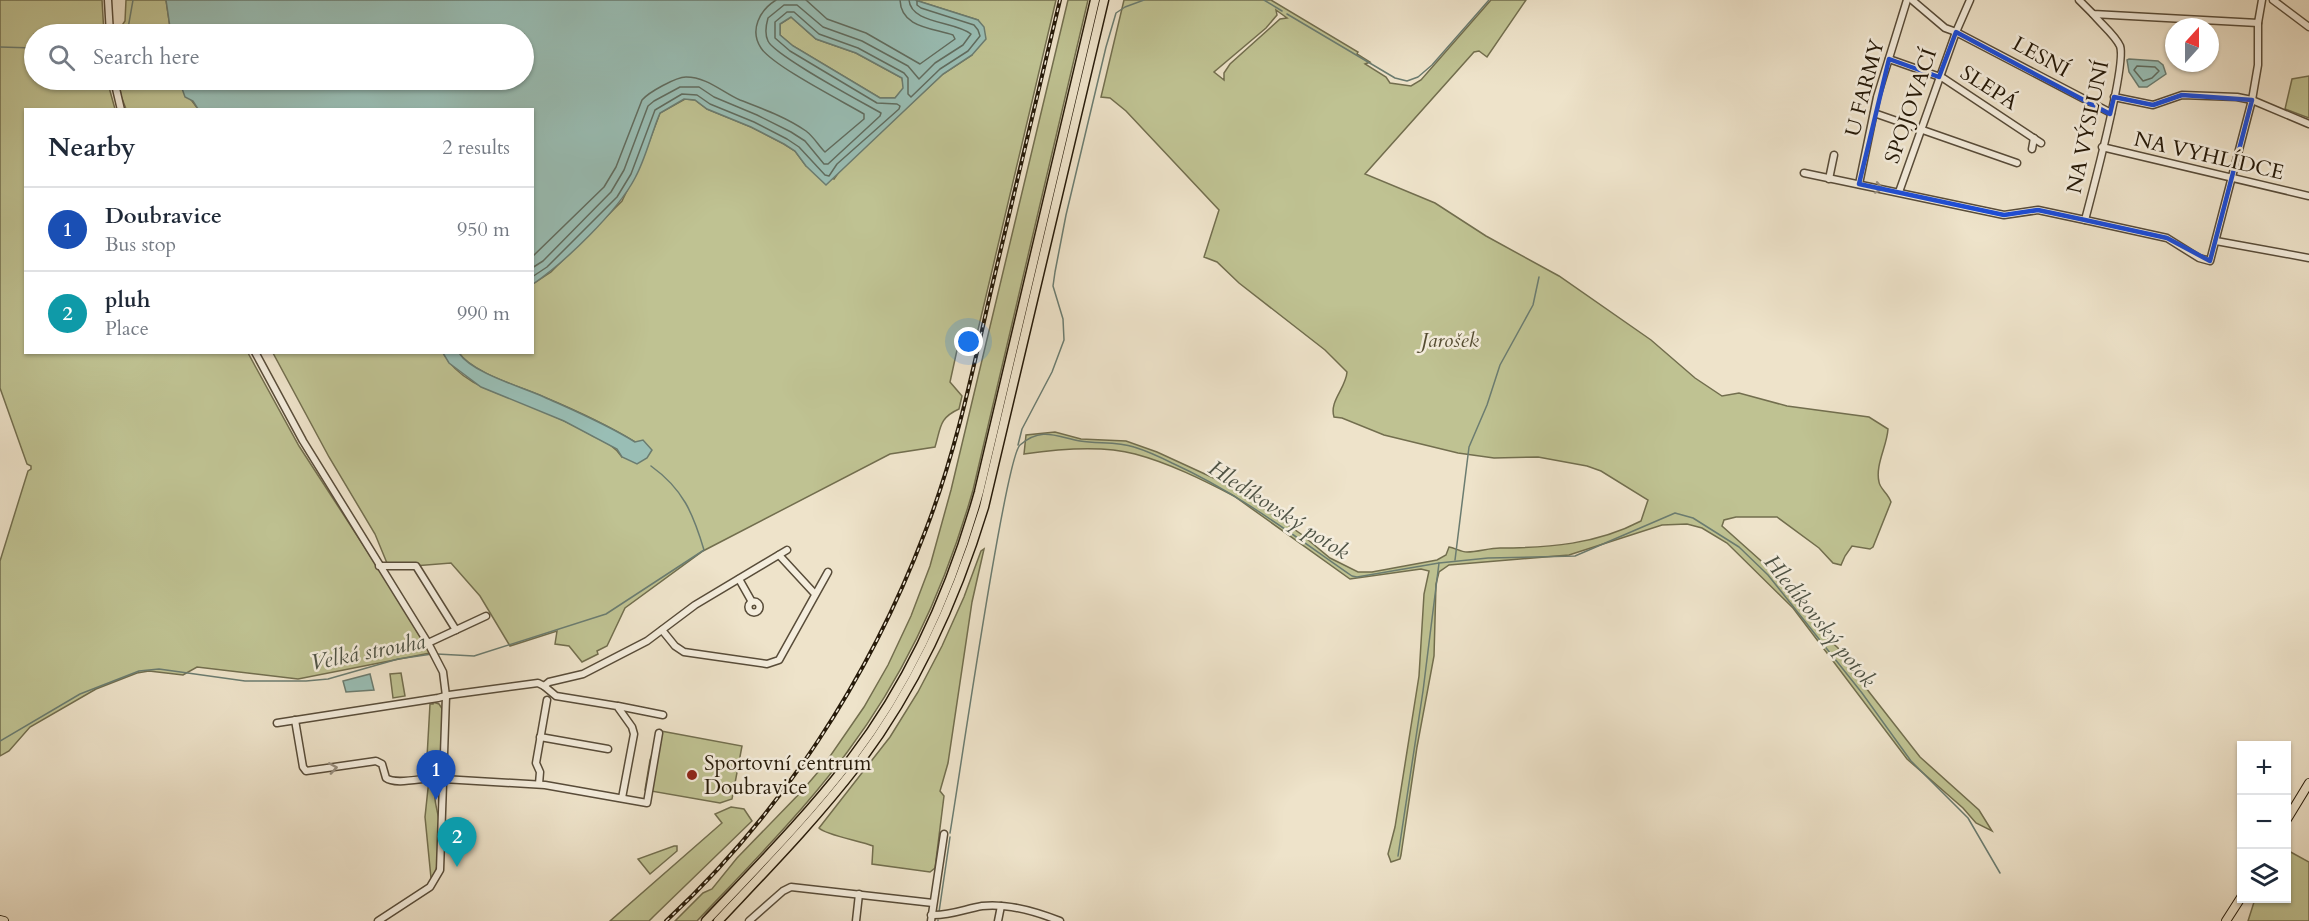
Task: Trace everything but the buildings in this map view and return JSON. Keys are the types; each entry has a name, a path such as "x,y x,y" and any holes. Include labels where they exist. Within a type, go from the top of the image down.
{"highway":[{"path":"706,921 805,814 852,757 898,688 941,604 958,560 979,492 1095,0"},
{"path":"718,921 820,811 873,743 922,663 957,589 987,496 1104,0"}],"main road":[{"path":"2291,813 2309,783"},
{"path":"2226,921 2237,903"}],"street":[{"path":"108,0 109,24"},
{"name":"U FARMY","path":"1859,184 1874,113 1907,0"},
{"name":"LESNÍ","path":"1912,0 1945,28 2111,113"},
{"path":"1956,32 1970,0"},
{"name":"NA VÝSLUNÍ","path":"2079,0 2120,46 2121,56 2111,113 2085,220"},
{"path":"1804,173 2004,215 2038,210 2085,220 2167,238 2199,258 2210,261 2252,100 2258,65 2262,0"},
{"path":"2272,0 2309,27"},
{"path":"2092,14 2259,23"},
{"name":"SPOJOVACÍ","path":"1899,192 1956,32"},
{"name":"SLEPÁ","path":"1889,59 1939,76 2041,143"},
{"path":"116,90 121,108"},
{"path":"2114,97 2153,105 2182,94 2252,100 2309,124"},
{"path":"1874,113 2008,164 2017,163"},
{"path":"2032,149 2034,138"},
{"name":"NA VYHLÍDCE","path":"2102,147 2309,196"},
{"path":"1828,179 1834,154"},
{"path":"2216,241 2309,258"},
{"path":"256,354 303,441 428,643 443,672 446,696 441,866 437,878 430,887 378,921"},
{"path":"544,686 549,682 583,674 647,641 694,606 787,550"},
{"path":"779,555 815,594"},
{"path":"379,566 416,566 456,630"},
{"path":"662,630 678,649 687,653 767,664 779,660 828,572"},
{"path":"739,579 752,602"},
{"path":"428,643 486,616"},
{"path":"277,723 534,683 544,686 556,696 663,715"},
{"path":"539,784 540,772 536,763 547,700"},
{"path":"617,706 634,731 622,798"},
{"path":"295,720 303,766 306,771 376,761 382,764 386,778 392,782 428,777 539,784 647,803 659,733"},
{"path":"540,737 608,749"},
{"path":"944,834 931,918 983,906 1000,906 1060,921"},
{"path":"749,921 783,891 791,887 933,903"},
{"path":"856,921 859,894"},
{"path":"998,921 1000,906"}],"highlighted area":[{"path":"1956,32 2110,114 2114,97 2153,105 2182,95 2252,100 2210,261 2167,238 2085,220 2038,210 2004,215 1859,184 1889,59 1939,77"}],"green space":[{"path":"0,0 102,0 103,24 24,24 24,90 110,90 115,108 24,108 24,354 249,354 299,446 393,591 430,653 298,679 197,667 183,675 149,671 137,673 96,689 30,727 9,751 0,756 0,561 31,466 27,464 0,388"},
{"path":"126,0 166,0 170,24 123,24"},
{"path":"915,0 1056,0 973,351 957,350 950,382 962,396 959,409 944,420 935,447 890,454 703,551 625,608 607,646 597,651 598,654 582,662 569,646 555,644 557,631 510,646 480,596 451,563 389,568 375,534 329,457 274,354 444,354 460,373 482,387 570,424 609,445 622,457 635,442 579,412 486,373 465,360 460,354 534,354 534,283 551,272 622,201 645,153 660,113 685,99 695,100 707,109 751,127 784,144 795,151 806,166 834,179 841,169 943,74 972,55 978,20"},
{"path":"1068,0 1088,0 973,490 937,594 889,690 831,774 697,921 675,921 703,893 712,889 737,858 824,765 864,707 888,665 911,616 930,566 951,490"},
{"name":"Jarošek","path":"1124,0 1271,0 1358,52 1357,54 1370,62 1365,64 1386,77 1390,83 1411,86 1421,80 1491,0 1526,0 1487,57 1479,51 1474,52 1365,174 1435,203 1486,236 1559,276 1651,340 1695,378 1722,396 1739,393 1787,406 1869,417 1888,429 1878,476 1891,502 1873,547 1870,549 1852,546 1841,565 1833,563 1819,548 1777,517 1736,517 1724,520 1722,526 1778,576 1824,635 1838,648 1848,665 1920,757 1979,810 1992,831 1976,823 1963,808 1907,759 1793,608 1727,543 1702,528 1687,524 1662,525 1569,555 1449,565 1439,572 1436,584 1434,656 1417,747 1401,855 1400,859 1391,862 1388,854 1395,827 1419,676 1424,594 1429,571 1421,569 1350,579 1234,496 1186,472 1122,451 1066,449 1024,454 1026,435 1055,432 1081,439 1126,441 1157,452 1231,486 1301,534 1330,558 1358,572 1372,572 1437,560 1446,555 1449,547 1471,552 1496,548 1555,546 1590,540 1641,521 1648,500 1601,471 1587,466 1538,457 1494,458 1458,453 1384,435 1334,417 1334,405 1347,372 1325,350 1239,283 1217,262 1204,257 1219,210 1126,111 1110,98 1101,97","holes":["1276,10 1287,18 1280,19 1230,64 1224,73 1224,80 1214,72 1266,28 1277,15"]},
{"path":"791,17 816,39 856,53 902,78 904,88 895,98 880,98 793,46 780,35 780,24"},
{"path":"2309,76 2309,118 2285,109 2292,79"},
{"path":"120,90 184,90 197,108 126,108"},
{"path":"984,549 972,602 948,763 940,791 944,796 935,868 930,872 872,864 873,846 828,833 819,828 890,737 918,692 942,646 981,551"},
{"path":"401,673 405,696 393,698 390,674"},
{"path":"433,702 439,704 443,710 440,772 438,775 426,775 430,704"},
{"name":"Sportovní centrum Doubravice","path":"661,731 742,746 732,799 720,803 645,790 650,760"},
{"path":"429,779 438,780 440,783 435,793 440,826 439,849 436,871 434,877 431,878 425,817"},
{"path":"731,807 744,809 752,821 649,921 610,921 722,823 715,814"},
{"path":"677,846 677,851 650,874 638,859"},
{"path":"2291,852 2309,862 2309,921 2248,921 2254,903 2291,903"}],"water":[{"path":"166,0 915,0 978,20 984,27 986,39 972,55 943,74 826,185 806,166 795,151 784,144 751,127 707,109 695,100 684,99 660,113 639,170 616,206 574,250 534,283 534,108 197,108 193,101 185,97 183,90 534,90 534,24 170,24","holes":["791,17 816,39 856,53 902,78 903,88 895,98 880,98 793,46 780,35 780,24"]},
{"path":"2127,60 2158,61 2163,65 2166,74 2147,87 2139,87 2129,72"},
{"path":"444,354 460,354 475,367 498,379 579,413 635,442 643,440 652,450 647,458 637,464 622,457 617,449 564,421 481,387 449,363"},
{"path":"370,674 374,690 346,692 343,681"}],"waterway":[{"path":"129,24 133,0"},
{"path":"1018,445 1022,429 1052,372 1064,340 1063,319 1053,286 1055,272 1066,215 1106,47 1116,13 1144,0"},
{"path":"1264,0 1282,11"},
{"path":"1287,14 1395,78 1407,81 1418,77 1432,65 1489,0"},
{"path":"0,47 24,48"},
{"path":"1455,560 1469,447 1487,405 1500,365 1533,305 1539,277"},
{"name":"Hledíkovský potok","path":"950,833 993,562 1013,464 1020,445 1035,436 1050,434 1080,441 1128,445 1144,450 1196,475 1242,501 1352,576 1357,577 1439,563 1488,558 1575,556 1675,513 1693,518 1739,547 1768,575 1862,693 1911,761 1968,818 2000,873"},
{"name":"Velká strouha","path":"437,654 474,656 606,614 704,550 696,524 679,493 651,466"},
{"path":"1398,856 1423,691 1439,563"},
{"name":"Velká strouha","path":"0,741 80,694 139,671 159,669 245,681 306,681 328,679 398,659 432,654"},
{"name":"Hledíkovský potok","path":"939,912 950,837"}],"railway":[{"path":"666,921 708,880 784,790 818,742 849,691 903,587 936,503 962,414 1060,0"}],"place":[{"name":"Sportovní centrum Doubravice","path":"692,775"},
{"name":"Doubravice","path":"436,800"},
{"name":"pluh","path":"457,867"}]}
